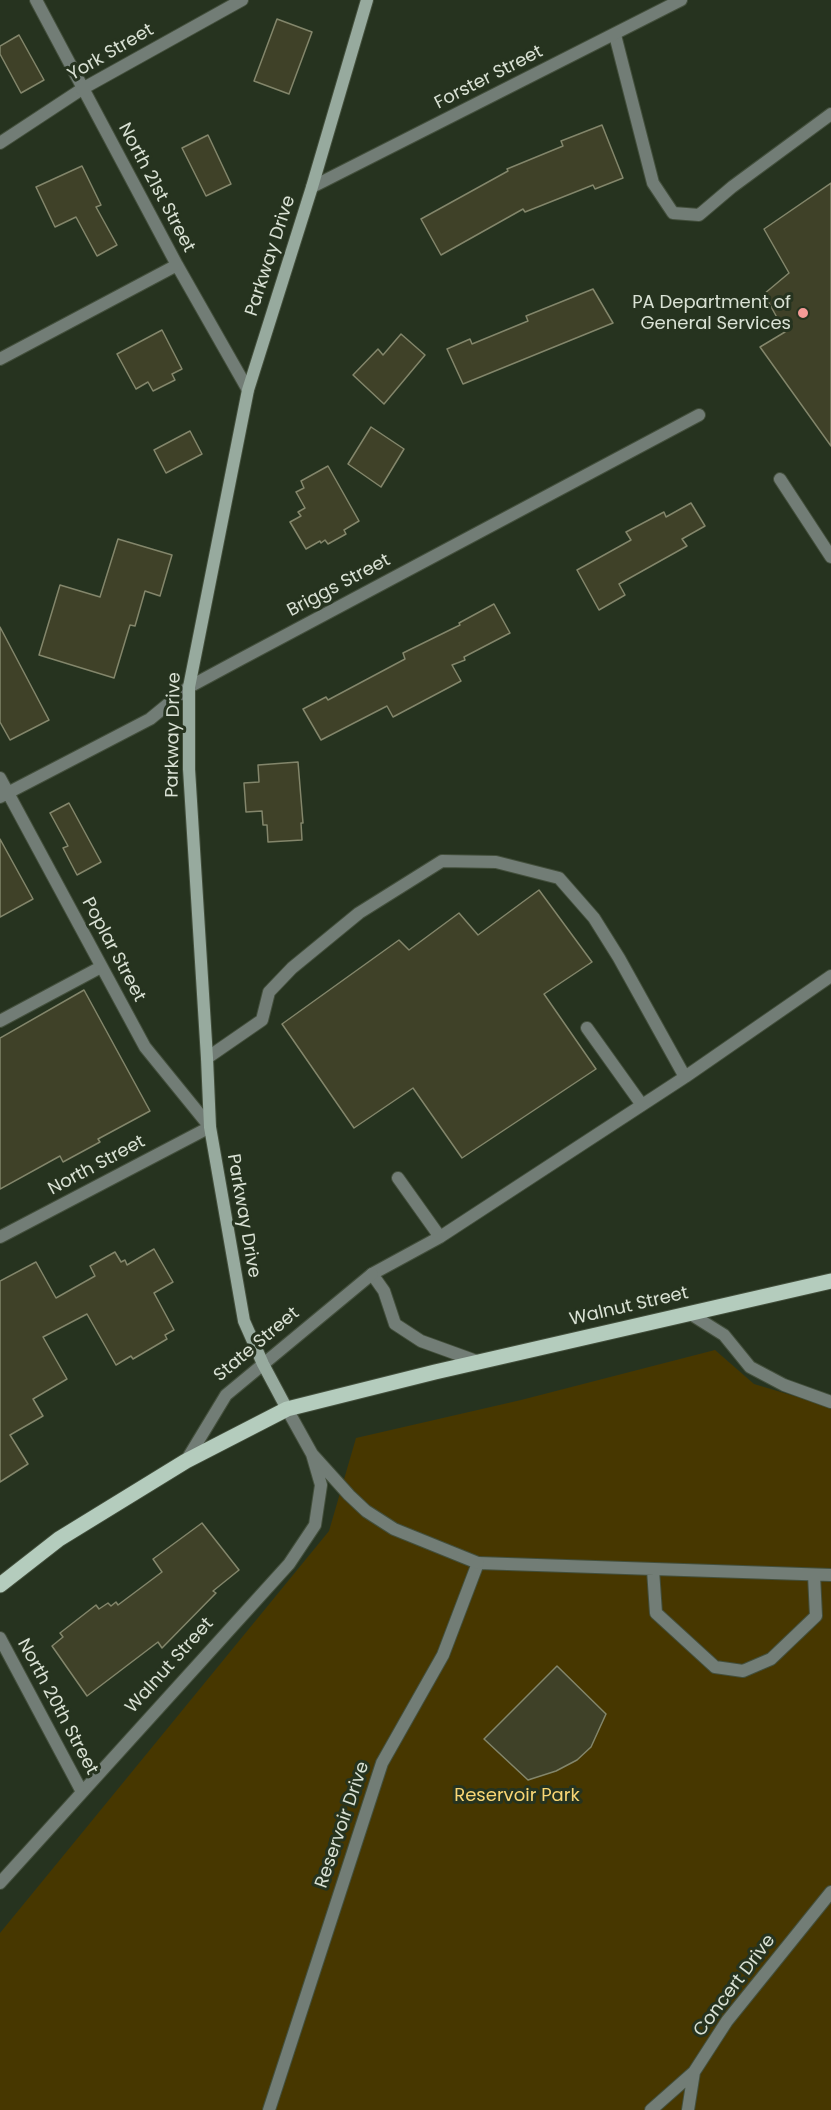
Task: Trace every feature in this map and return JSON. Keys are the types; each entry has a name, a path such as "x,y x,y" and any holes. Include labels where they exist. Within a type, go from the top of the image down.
{"main road":[{"name":"Walnut Street","path":"435,1372 831,1281"},
{"name":"State Street","path":"0,1585 59,1539 186,1461 287,1409 435,1372"}],"street":[{"name":"North 21st Street","path":"36,0 177,265 248,390"},
{"name":"York Street","path":"0,143 82,89 242,0"},
{"name":"Parkway Drive","path":"287,1409 263,1364 244,1321 210,1127 189,769 189,687 248,390 312,188 367,0"},
{"name":"Forster Street","path":"312,188 681,0"},
{"path":"615,35 653,183 673,213 699,215 732,187 831,114"},
{"path":"0,359 177,265"},
{"name":"Briggs Street","path":"4,795 150,719 189,687 699,416"},
{"path":"780,479 831,557"},
{"name":"Poplar Street","path":"0,778 4,795 145,1047 210,1127"},
{"path":"207,1058 262,1020 269,992 276,984 359,913 442,861 496,862 559,878 594,918 619,958 685,1077"},
{"path":"0,1021 101,967"},
{"name":"State Street","path":"186,1461 226,1395 372,1274 440,1237 685,1077 831,976"},
{"path":"586,1028 642,1104"},
{"name":"North Street","path":"0,1237 210,1127"},
{"path":"398,1178 440,1237"},
{"path":"372,1274 384,1291 395,1324 421,1341 479,1362"},
{"path":"689,1313 724,1335 750,1366 784,1385 831,1402"},
{"path":"287,1409 312,1454 366,1511 394,1528 477,1563 831,1575"},
{"name":"Walnut Street","path":"0,1883 290,1564 315,1525 321,1485 312,1454"},
{"name":"Reservoir Drive","path":"269,2110 382,1763 443,1655 477,1563"},
{"path":"653,1570 656,1613 715,1667 743,1671 771,1659 816,1616 814,1575"},
{"name":"North 20th Street","path":"0,1638 82,1792"},
{"name":"Concert Drive","path":"688,2110 694,2072 727,2021 831,1893"},
{"path":"651,2110 694,2072"}],"green space":[{"name":"Reservoir Park","path":"715,1350 754,1384 831,1407 831,2110 0,2110 0,1933 329,1531 356,1438 521,1400"}],"building":[{"path":"277,19 312,32 289,94 254,81"},
{"path":"19,35 44,80 21,93 0,54 0,46"},
{"path":"602,125 623,178 595,189 593,185 525,212 523,209 441,255 421,219 508,171 507,169 563,146 561,141"},
{"path":"208,135 231,184 206,196 182,148"},
{"path":"82,166 101,205 96,207 117,245 97,256 76,217 55,227 36,187"},
{"name":"PA Department of General Services","path":"831,183 831,446 760,347 785,332 764,294 789,273 764,229"},
{"path":"593,289 613,323 463,384 447,349 470,339 472,344 528,321 526,316"},
{"path":"162,330 182,369 172,374 175,380 153,391 148,382 136,389 117,354"},
{"path":"401,334 425,355 384,404 353,375 378,349 383,355"},
{"path":"371,427 404,449 381,487 348,464"},
{"path":"190,431 202,454 166,473 154,450"},
{"path":"328,466 359,521 344,530 346,534 328,544 325,540 321,543 320,541 306,549 290,522 301,516 298,512 305,508 296,492 304,488 301,481"},
{"path":"691,503 705,526 682,539 687,546 619,584 625,595 599,610 577,570 631,540 626,532 664,512 666,517"},
{"path":"118,539 172,555 160,596 145,591 135,626 130,625 114,678 39,655 60,585 100,597"},
{"path":"494,604 510,633 464,657 465,660 452,665 461,681 393,717 387,706 321,740 303,709 326,697 328,700 405,659 403,653 460,625 459,623"},
{"path":"0,627 49,720 10,740 0,722"},
{"path":"298,762 303,823 301,823 302,840 268,842 267,825 263,825 262,811 246,812 244,783 259,782 258,765"},
{"path":"69,803 101,862 77,875 63,848 68,846 50,813"},
{"path":"0,839 33,899 0,917"},
{"path":"539,890 592,962 544,994 596,1069 462,1158 413,1088 354,1128 282,1024 399,940 409,950 459,913 478,935"},
{"path":"84,990 150,1111 98,1139 100,1142 63,1162 60,1156 0,1189 0,1038"},
{"path":"154,1249 173,1282 154,1293 174,1330 165,1335 167,1339 133,1359 131,1356 116,1365 87,1314 43,1337 67,1379 33,1399 43,1416 10,1435 28,1464 0,1482 0,1281 36,1262 56,1298 95,1276 90,1266 115,1252 121,1262 125,1260 127,1265"},
{"path":"202,1523 239,1570 213,1591 216,1593 162,1648 158,1642 87,1696 52,1646 63,1637 60,1633 96,1605 99,1609 108,1603 111,1606 116,1602 118,1605 162,1572 153,1559"},
{"path":"557,1666 606,1714 591,1747 577,1760 556,1771 528,1780 484,1739"}],"place":[{"name":"PA Department of General Services","path":"803,313"}]}
